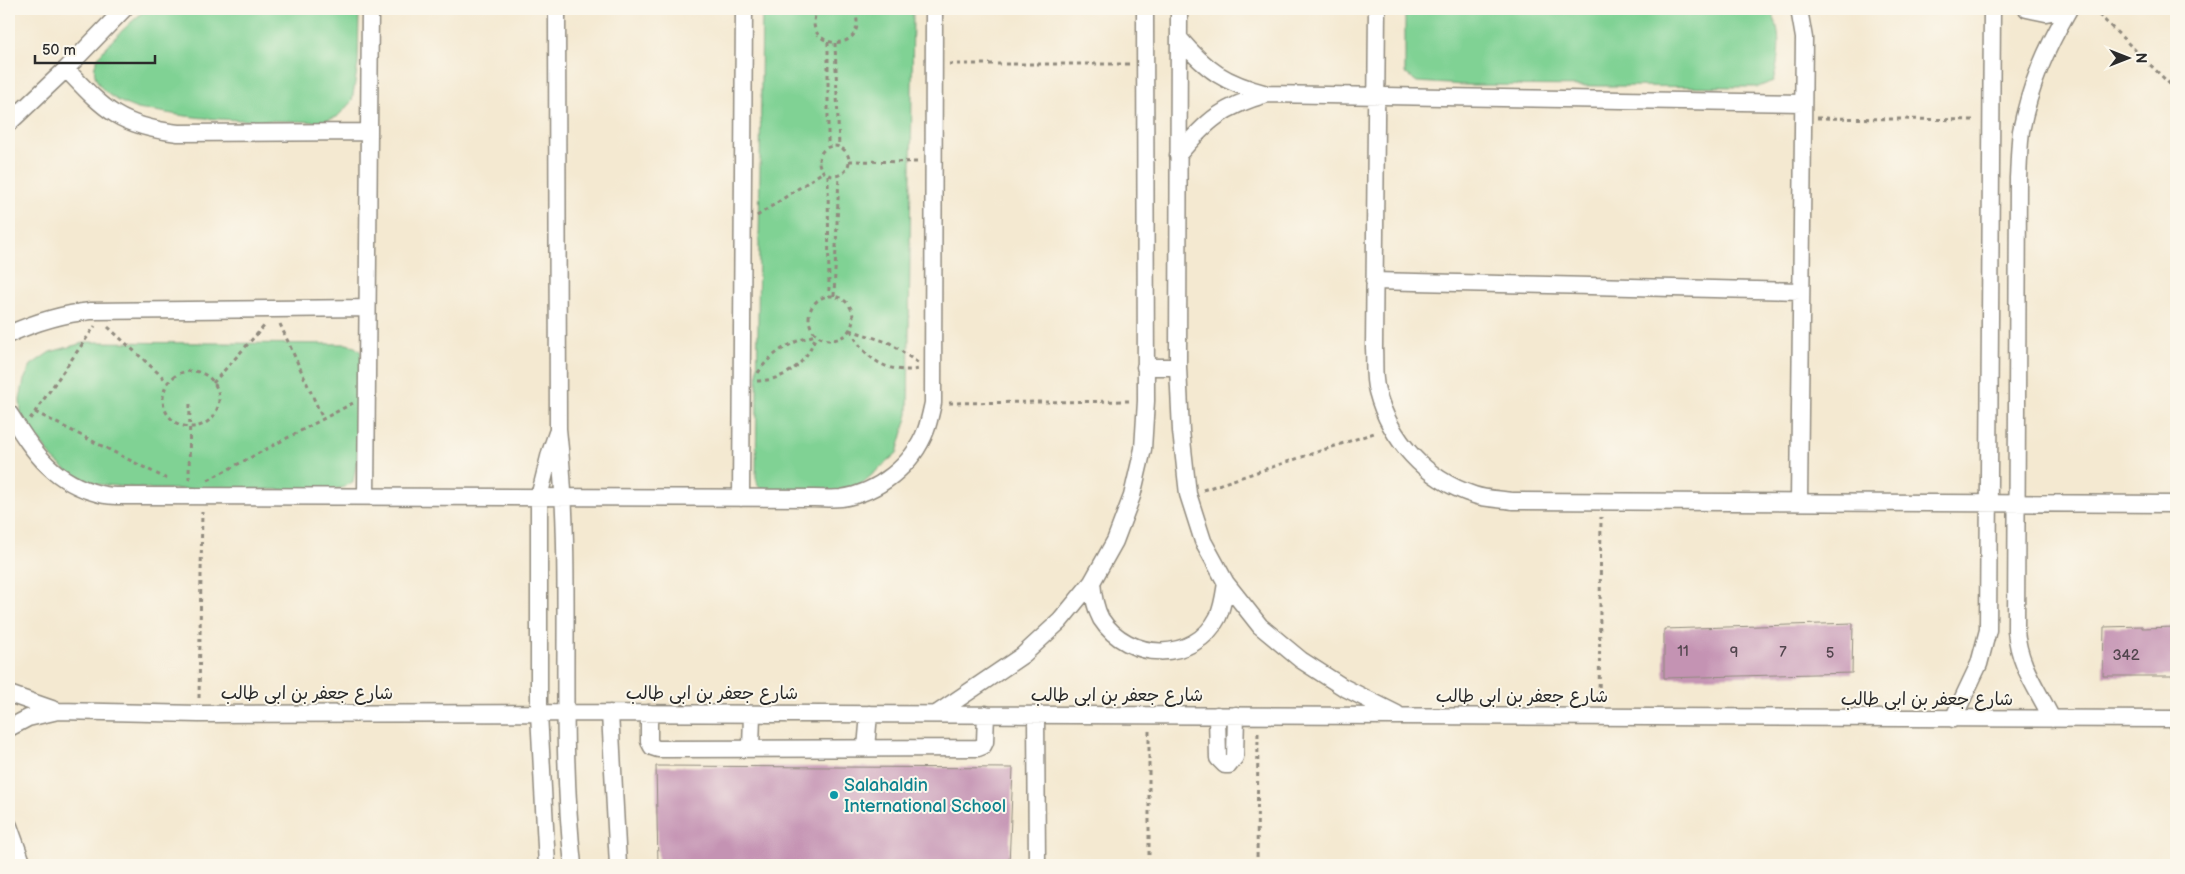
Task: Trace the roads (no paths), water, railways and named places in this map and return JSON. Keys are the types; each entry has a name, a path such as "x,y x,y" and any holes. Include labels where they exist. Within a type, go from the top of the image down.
{"street":[{"path":"9,123 66,69 124,9"},
{"path":"366,497 370,9"},
{"path":"557,9 558,429 565,497 566,713 573,865"},
{"path":"741,498 744,9"},
{"path":"9,413 41,461 68,482 101,494 199,491 366,497 842,498 869,490 893,475 912,455 926,430 933,403 934,9"},
{"path":"936,714 1023,654 1060,621 1092,582 1115,541 1132,496 1143,449 1146,401 1145,9"},
{"path":"1179,9 1178,368 1181,431 1188,494 1203,541 1226,583 1260,626 1301,660 1343,687 1401,716"},
{"path":"1377,9 1374,280 1376,389 1390,428 1412,458 1441,481 1475,496 1512,501 2176,504"},
{"path":"1798,502 1804,38 1799,9"},
{"path":"1953,719 1979,664 1988,630 1992,9"},
{"path":"2027,9 2046,13 2068,9"},
{"path":"2052,719 2035,683 2024,668 2018,650 2016,503 2018,178 2021,133 2031,89 2047,47 2068,9"},
{"path":"1179,38 1199,61 1219,76 1242,88 1267,94 1803,110"},
{"path":"66,69 100,104 123,120 150,130 178,133 369,132"},
{"path":"1178,155 1198,131 1218,114 1242,101 1267,94"},
{"path":"1374,280 1801,291"},
{"path":"9,334 35,322 69,313 95,315 367,308"},
{"path":"1145,368 1178,368"},
{"path":"547,865 539,713 539,497 558,429"},
{"path":"1092,582 1094,601 1100,618 1111,632 1125,643 1141,650 1159,653 1176,650 1193,643 1206,632 1217,618 1223,601 1226,583"},
{"name":"شارع جعفر بن ابى طالب","path":"9,694 58,711"},
{"name":"شارع جعفر بن ابى طالب","path":"9,728 28,718 58,711 199,714 649,713 2176,719"},
{"path":"610,713 618,865"},
{"path":"649,713 649,741 652,747 658,749 978,748 983,746 985,742 986,714"},
{"path":"751,749 752,714"},
{"path":"866,748 869,714"},
{"path":"1036,714 1037,865"},
{"path":"1217,715 1218,758 1225,765 1230,765 1235,757 1236,715"},
{"path":"9,826 23,865"}],"place":[{"name":"Salahaldin International School","path":"834,795"}]}
